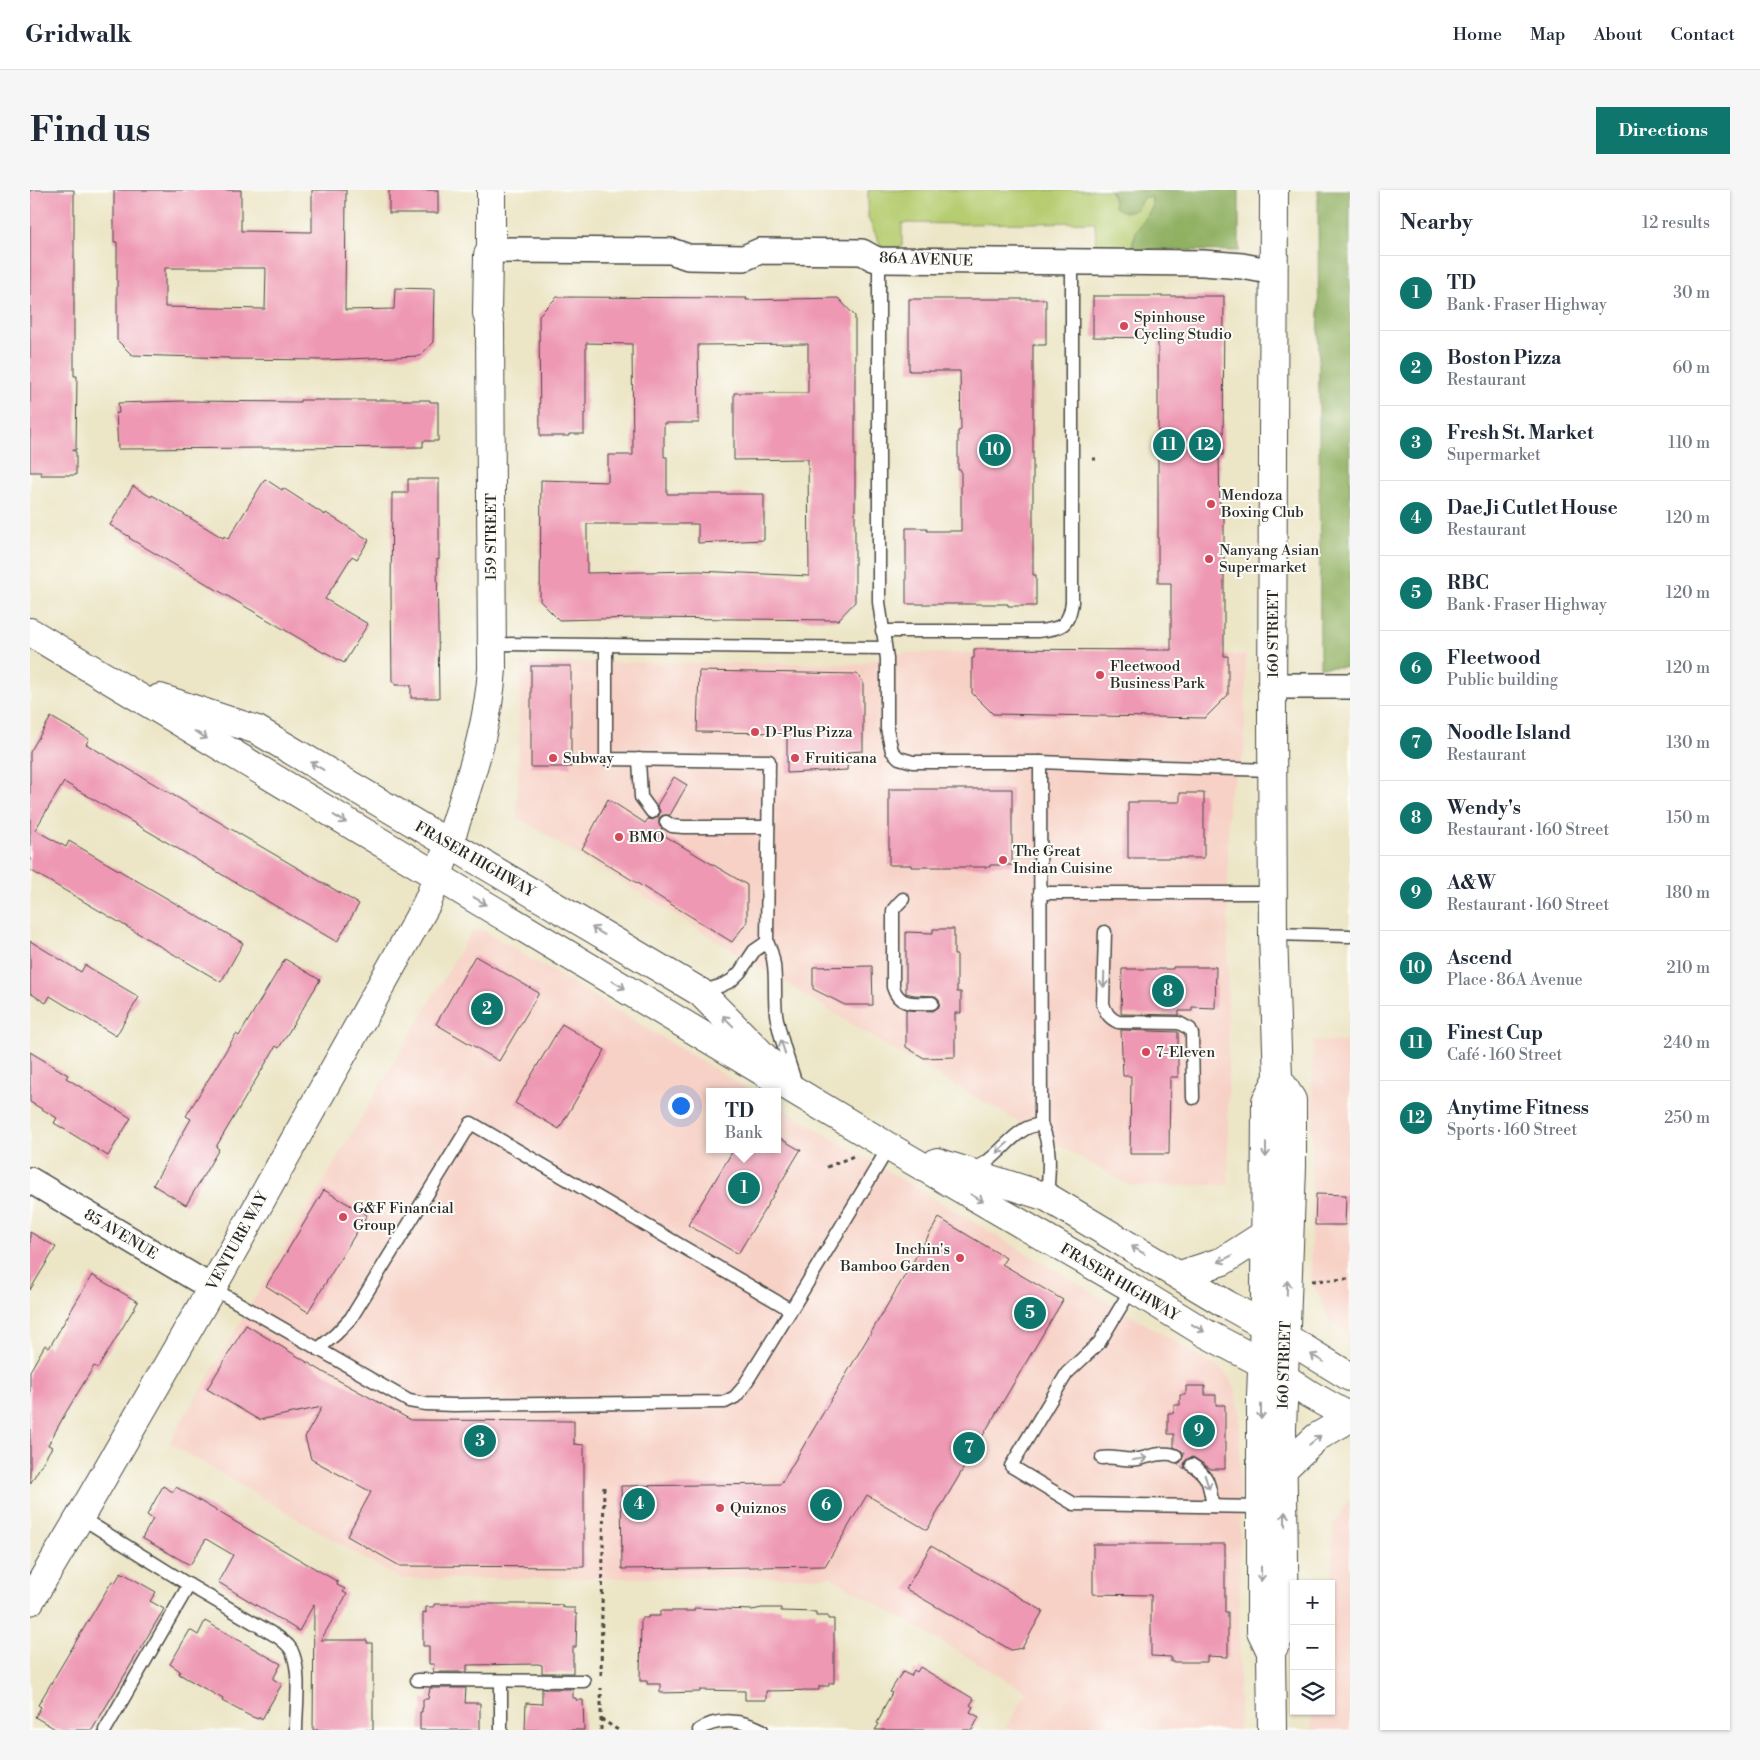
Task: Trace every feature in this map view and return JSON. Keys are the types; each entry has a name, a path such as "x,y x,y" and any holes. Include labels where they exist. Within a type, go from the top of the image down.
{"main road":[{"name":"159 STREET","path":"438,877 474,767 484,731 490,696 492,644 490,325 487,313 488,255 491,250 491,190"},
{"name":"160 STREET","path":"1274,190 1273,934 1278,1078 1266,1101 1265,1234 1275,1331"},
{"name":"FRASER HIGHWAY","path":"30,632 889,1147 1132,1288 1205,1333 1273,1370 1350,1418"},
{"name":"FRASER HIGHWAY","path":"114,683 256,730 700,992 799,1093"},
{"name":"VENTURE WAY","path":"30,1601 212,1288 427,903 438,877"},
{"name":"160 STREET","path":"1272,1730 1271,1652 1261,1631 1260,1507 1275,1331 1292,1167 1292,1100 1278,1078"},
{"name":"FRASER HIGHWAY","path":"889,1147 1048,1197 1350,1377"},
{"path":"1180,1275 1223,1261 1265,1234"},
{"name":"160 STREET","path":"1271,1652 1285,1626 1284,1468 1282,1429 1273,1370"},
{"path":"1284,1468 1317,1437 1350,1418"}],"street":[{"name":"86A AVENUE","path":"491,250 671,251 688,257 744,258 760,251 862,252 879,260 1203,263 1242,266 1274,272"},
{"path":"1272,686 1350,686"},
{"name":"85 AVENUE","path":"30,1180 212,1288"}],"lane":[{"path":"879,260 879,602 887,672 888,738 892,751 906,761 913,762 1040,762 1164,768 1273,770"},
{"path":"882,631 1038,631 1062,627 1067,622 1072,602 1072,261"},
{"path":"492,644 885,648"},
{"path":"606,645 606,759 769,761 768,942 774,954 774,998 781,1039 799,1093"},
{"path":"639,759 641,797 652,812"},
{"path":"1040,762 1041,1124 1046,1135 1048,1153 1048,1197"},
{"path":"666,822 672,826 683,827 768,827"},
{"path":"1040,893 1273,892"},
{"path":"903,899 893,910 893,987 895,995 906,1002 932,1003"},
{"path":"1105,932 1103,1004 1106,1013 1111,1019 1118,1022 1179,1023 1190,1029 1192,1034 1193,1098"},
{"path":"1273,934 1350,936"},
{"path":"700,992 730,981 740,972 754,951 768,942"},
{"path":"318,1349 336,1334 350,1318 472,1123 791,1310"},
{"path":"964,1170 978,1167 1026,1128 1041,1124"},
{"path":"212,1288 409,1401 426,1404 534,1405 720,1403 730,1400 738,1394 889,1147"},
{"path":"1132,1288 1099,1344 1067,1373 1011,1466 1074,1504 1260,1507"},
{"path":"1102,1458 1113,1457 1128,1460 1168,1453 1176,1456"},
{"path":"1192,1465 1202,1471 1208,1479 1212,1506"},
{"path":"80,1517 287,1644 293,1653 296,1667 296,1730"},
{"path":"105,1730 189,1585"},
{"path":"417,1680 584,1681"},
{"path":"501,1681 501,1730"},
{"path":"699,1730 713,1724 731,1721 741,1722 762,1730"}],"path":[{"path":"827,1167 854,1156"},
{"path":"1311,1281 1350,1279"},
{"path":"601,1730 604,1485"},
{"path":"601,1719 618,1730"}],"shaded area":[{"path":"888,653 1246,655 1245,750 1228,797 1228,1185 1130,1186 887,1046 517,817 521,662 862,664"},
{"path":"481,929 746,1088 706,1088 706,1153 781,1153 781,1108 1223,1370 1235,1387 1240,1413 1239,1730 1005,1730 1027,1692 831,1577 400,1579 169,1443 470,934"},
{"path":"1313,1041 1350,1042 1350,1334 1330,1323 1311,1277"},
{"path":"1350,1498 1350,1730 1311,1730 1312,1715 1335,1715 1333,1526"}],"green space":[{"path":"868,190 1111,190 1111,193 1136,210 1143,197 1152,196 1152,208 1136,232 1131,250 1096,250 1095,222 902,223 902,248 882,248 868,218"},
{"path":"1111,190 1239,190 1239,251 1131,250 1136,232 1152,208 1152,197 1144,197 1136,210 1124,212 1115,207"},
{"path":"1318,190 1350,190 1350,667 1320,667"}],"building":[{"path":"30,190 74,190 74,376 77,376 76,450 72,450 76,452 76,475 41,475 41,472 30,472"},
{"path":"114,190 241,190 241,231 312,232 312,190 346,190 345,310 394,309 395,288 434,289 433,342 420,356 324,360 132,355 117,340 117,242 114,242","holes":["165,268 266,268 265,309 165,307"]},
{"path":"389,190 438,190 438,213 389,213"},
{"path":"1093,296 1224,296 1223,455 1219,455 1220,515 1224,514 1224,656 1228,656 1228,695 1205,718 993,714 972,693 972,658 974,658 974,649 1171,650 1171,583 1158,583 1158,338 1093,337"},
{"path":"557,297 747,298 746,300 838,298 855,316 855,602 838,620 639,618 559,620 540,601 541,480 608,482 608,455 633,455 632,344 586,343 586,413 584,413 584,434 540,436 539,315","holes":["808,344 808,393 734,393 734,460 808,459 809,576 698,571 587,573 587,524 698,524 698,543 764,540 764,494 667,494 667,457 664,457 664,423 699,423 698,345"]},
{"path":"909,299 1046,299 1046,345 1033,345 1033,575 1036,575 1036,606 1008,606 1008,604 906,604 906,528 927,528 927,531 961,531 961,470 958,470 958,431 961,430 960,371 909,371"},
{"path":"300,400 430,400 430,402 438,402 438,441 423,441 423,447 118,449 116,413 119,413 118,403 183,401 300,402"},
{"path":"265,479 282,490 283,488 325,515 326,513 369,540 357,559 352,556 325,599 368,624 344,663 129,538 110,525 133,486 151,497 152,495 223,538 224,536 228,539"},
{"path":"408,479 439,479 439,560 437,559 439,698 411,698 411,685 395,685 395,682 392,682 392,493 408,493"},
{"path":"531,666 571,666 571,767 531,767"},
{"path":"699,671 857,674 863,682 863,751 848,752 847,770 787,773 787,733 697,732"},
{"path":"51,717 89,739 86,744 359,904 337,942 64,782 35,830 66,847 69,841 243,943 221,982 30,870 30,752"},
{"path":"674,777 687,785 670,815 663,815 659,818 659,825 662,829 660,833 747,885 747,922 732,942 582,849 608,799 645,823 648,819 653,820 659,816 660,811 657,805"},
{"path":"889,789 1012,789 1012,865 990,865 990,867 911,867 911,865 889,865"},
{"path":"1180,793 1204,793 1204,858 1128,858 1128,802 1180,802"},
{"path":"933,929 954,929 954,955 957,955 957,992 961,992 961,1013 955,1013 955,1057 924,1058 906,1047 906,1010 933,1011 939,1007 940,1003 939,999 935,996 906,993 906,932 933,933"},
{"path":"30,941 81,972 85,965 139,997 116,1036 50,996 46,1003 30,993"},
{"path":"475,956 539,993 499,1061 436,1024"},
{"path":"285,959 320,980 279,1048 276,1046 216,1147 219,1149 186,1205 153,1185 191,1119 186,1116 236,1034 239,1036"},
{"path":"872,966 873,1005 845,1005 813,989 813,967"},
{"path":"1173,967 1216,967 1215,1008 1192,1007 1192,1011 1179,1011 1179,1015 1121,1014 1122,969 1173,969"},
{"path":"562,1024 605,1050 559,1129 515,1103"},
{"path":"1121,1030 1178,1032 1178,1077 1170,1077 1169,1154 1130,1154 1131,1076 1123,1076"},
{"path":"30,1052 68,1075 66,1078 131,1118 108,1156 54,1123 57,1118 30,1102"},
{"path":"781,1139 801,1149 738,1254 688,1225 732,1153 781,1153"},
{"path":"324,1190 367,1215 308,1312 266,1286"},
{"path":"1316,1194 1346,1195 1345,1225 1315,1225"},
{"path":"939,1218 1006,1258 1002,1264 1063,1300 927,1530 867,1495 825,1566 622,1569 621,1486 781,1484"},
{"path":"30,1232 56,1247 30,1290"},
{"path":"92,1275 138,1302 98,1368 94,1366 65,1414 48,1445 52,1447 30,1484 30,1371 45,1345 49,1348"},
{"path":"246,1325 325,1373 411,1420 574,1421 574,1444 584,1445 584,1567 400,1566 347,1536 371,1492 311,1459 305,1437 322,1407 259,1420 207,1389"},
{"path":"1186,1386 1205,1386 1205,1395 1216,1395 1216,1405 1225,1405 1225,1469 1211,1469 1193,1457 1185,1461 1185,1469 1177,1464 1181,1462 1184,1454 1174,1447 1174,1434 1168,1434 1168,1413 1174,1413 1174,1405 1180,1405 1180,1395 1186,1395"},
{"path":"163,1486 173,1492 176,1487 338,1582 337,1585 345,1589 343,1592 347,1594 321,1640 367,1640 367,1643 372,1643 373,1730 313,1730 314,1604 299,1631 218,1582 233,1555 206,1539 190,1565 142,1538 153,1519 147,1515"},
{"path":"1093,1544 1225,1544 1225,1612 1228,1612 1228,1657 1207,1656 1207,1662 1171,1662 1171,1657 1151,1656 1151,1595 1093,1594"},
{"path":"931,1546 1043,1611 1022,1648 1011,1650 906,1589"},
{"path":"121,1572 156,1592 150,1601 164,1609 92,1730 57,1730 35,1717 41,1707 38,1705 112,1581 115,1583"},
{"path":"434,1604 538,1604 562,1605 562,1607 566,1608 575,1608 575,1614 577,1614 576,1647 573,1647 573,1673 542,1673 542,1665 538,1664 467,1665 467,1672 433,1672 434,1664 429,1664 429,1646 423,1646 423,1612 426,1613 426,1607 434,1607"},
{"path":"694,1608 752,1610 781,1608 781,1611 816,1612 816,1616 828,1616 828,1619 834,1619 834,1683 829,1683 829,1686 819,1686 819,1690 766,1691 766,1700 745,1700 745,1691 700,1690 700,1692 660,1693 660,1684 647,1684 647,1681 640,1681 641,1618 660,1616 660,1611 694,1611"},
{"path":"205,1621 281,1664 273,1679 282,1684 262,1719 250,1716 222,1701 223,1699 179,1674 180,1671 170,1664 190,1630 198,1635"},
{"path":"920,1667 974,1699 970,1705 973,1707 970,1712 979,1717 972,1730 875,1730 879,1724 877,1723 882,1711 892,1693 890,1692 899,1677 903,1672 911,1676 914,1670 917,1672"},
{"path":"430,1688 466,1688 465,1703 480,1703 480,1730 420,1730 420,1712 422,1712 423,1708 423,1699 428,1699"},
{"path":"542,1689 573,1689 573,1698 583,1700 584,1730 525,1730 526,1703 542,1704"}],"place":[{"name":"Spinhouse Cycling Studio","path":"1124,326"},
{"name":"Finest Cup","path":"1169,445"},
{"name":"Anytime Fitness","path":"1205,445"},
{"name":"Ascend","path":"995,450"},
{"name":"Mendoza Boxing Club","path":"1211,504"},
{"name":"Nanyang Asian Supermarket","path":"1209,559"},
{"name":"Fleetwood Business Park","path":"1100,675"},
{"name":"D-Plus Pizza","path":"755,732"},
{"name":"Subway","path":"553,758"},
{"name":"Fruiticana","path":"795,758"},
{"name":"BMO","path":"619,837"},
{"name":"The Great Indian Cuisine","path":"1003,860"},
{"name":"Wendy's","path":"1168,991"},
{"name":"Boston Pizza","path":"487,1009"},
{"name":"7-Eleven","path":"1146,1052"},
{"name":"TD","path":"744,1188"},
{"name":"G&F Financial Group","path":"343,1217"},
{"name":"Inchin's Bamboo Garden","path":"960,1258"},
{"name":"RBC","path":"1030,1313"},
{"name":"A&W","path":"1199,1431"},
{"name":"Fresh St. Market","path":"480,1441"},
{"name":"Noodle Island","path":"969,1448"},
{"name":"Dae Ji Cutlet House","path":"639,1504"},
{"name":"Fleetwood","path":"826,1505"},
{"name":"Quiznos","path":"720,1508"}]}
